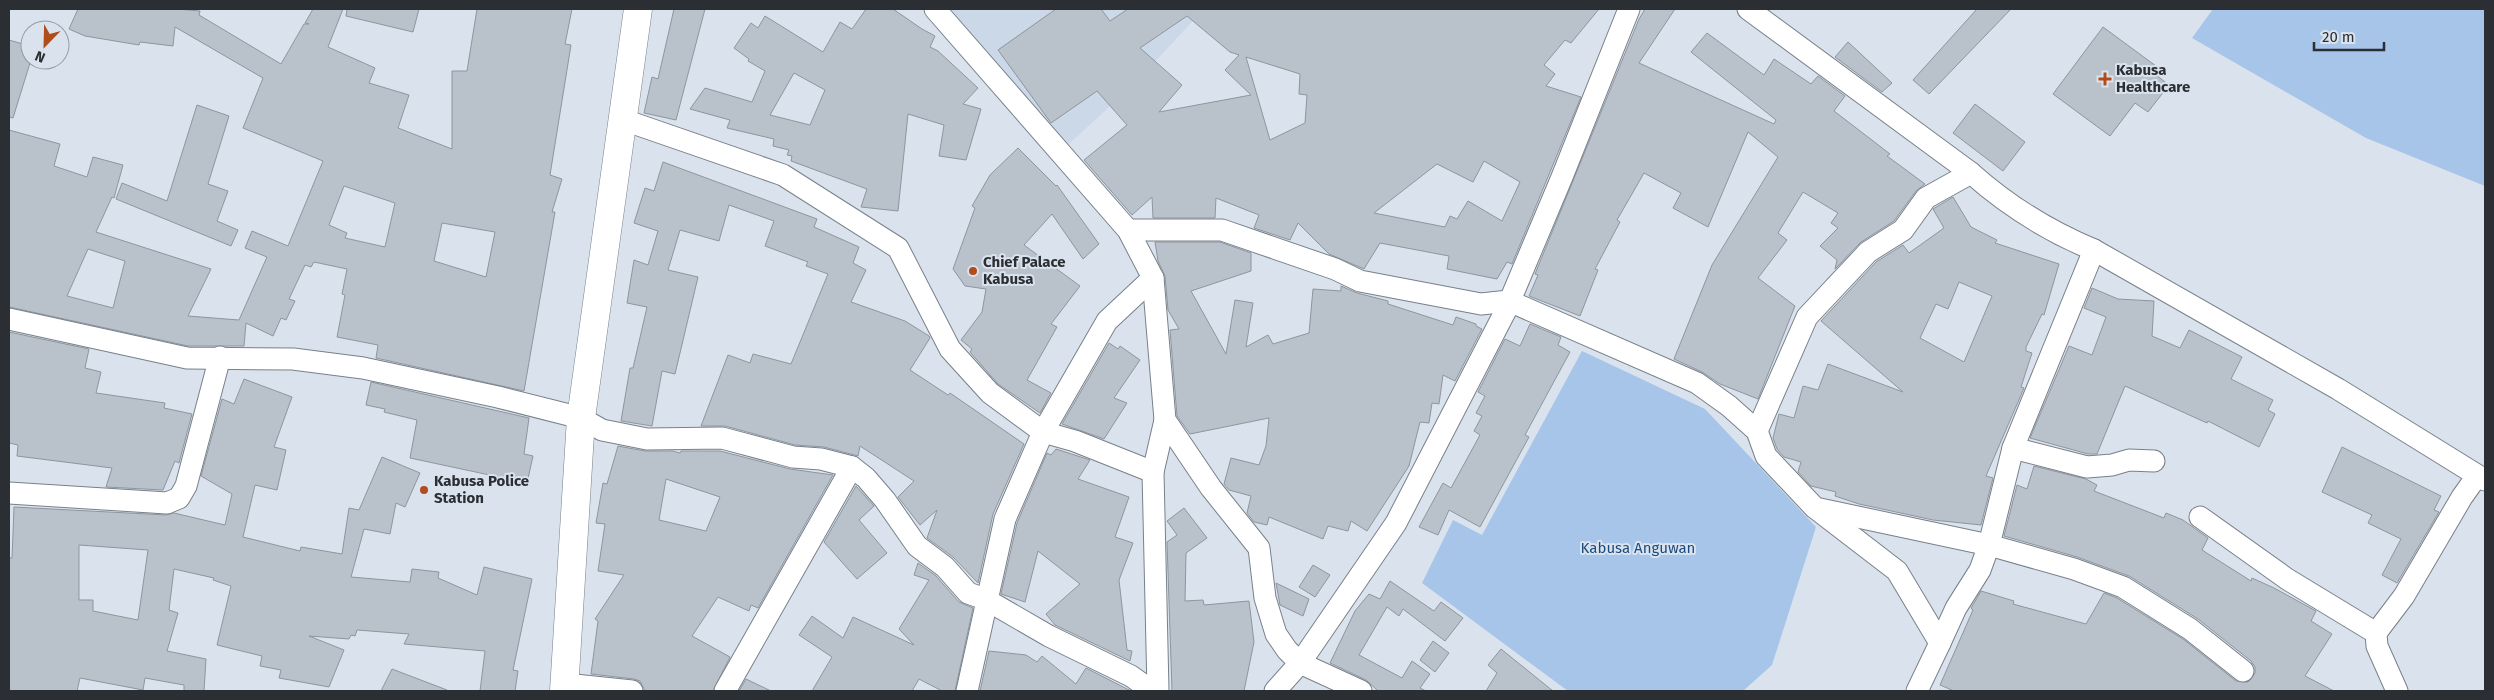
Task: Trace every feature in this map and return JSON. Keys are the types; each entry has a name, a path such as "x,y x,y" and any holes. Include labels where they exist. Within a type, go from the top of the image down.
{"street":[{"path":"632,691 564,688 581,418 638,9"},
{"path":"935,9 1128,230 1153,278 1165,420 1153,472 1158,691"},
{"path":"1275,691 1300,663 1396,523 1509,301 1629,9"},
{"path":"1748,9 1971,173 1998,197 2032,219 2062,236 2094,250 2338,389 2481,478 2462,498 2404,596 2376,633 2376,646 2397,691"},
{"path":"624,120 783,176 898,248 950,349 990,393 1043,432 1075,441 1153,472"},
{"path":"1757,431 1807,317 1868,252 1903,230 1926,198 1971,173"},
{"path":"1128,230 1222,230 1335,269 1360,281 1481,304 1509,301 1697,383 1729,406 1757,431 1766,456 1815,508 1897,571 1940,643"},
{"path":"1917,691 1956,608 1980,570 1989,545 2013,448 2094,250"},
{"path":"967,691 985,599 996,565 1005,519 1043,432 1107,321 1153,278"},
{"path":"9,319 186,358 220,357 293,360 363,368 498,397 581,418 602,430 647,439 722,438 794,457 821,459 852,467 866,478 885,500 917,546 945,567 968,593 985,599 1049,636 1131,676 1152,691"},
{"path":"9,493 168,503 179,498 186,486 220,357"},
{"path":"1165,420 1211,488 1259,548 1265,598 1276,634 1287,650 1300,663 1361,691"},
{"path":"2013,448 2087,467 2112,466 2129,460 2154,461"},
{"path":"725,691 852,467"},
{"path":"1815,508 1989,545 2074,569 2123,587 2190,629 2243,671"},
{"path":"2200,517 2287,579 2376,633"}],"shaded area":[{"path":"935,9 1204,9 1133,85 1060,152"}],"green space":[{"path":"2213,9 2485,9 2485,186 2366,138 2192,38"},
{"name":"Kabusa Anguwan","path":"1582,351 1705,409 1816,527 1772,665 1743,691 1568,691 1422,583 1453,520 1482,535"}],"building":[{"path":"78,9 178,9 200,11 199,15 281,64 304,24 309,24 305,23 313,9 343,9 328,47 375,68 369,83 409,95 398,128 452,149 452,71 467,71 477,9 572,9 565,44 571,45 550,175 562,179 552,212 555,212 524,391 376,358 378,345 337,337 345,295 342,294 347,269 314,262 311,267 305,265 289,299 295,301 286,320 281,318 273,336 246,323 244,346 188,346 9,307 9,130 60,144 54,166 87,177 93,157 123,165 114,198 112,197 96,232 211,269 188,316 239,320 267,257 245,248 252,231 288,246 323,161 243,128 263,78 175,27 173,46 140,42 139,45 85,36 70,29","holes":["344,186 395,203 385,247 345,238 347,233 329,225","442,223 495,232 486,277 434,261","88,249 125,261 113,308 67,296"]},
{"path":"347,9 419,9 413,32 346,16"},
{"path":"674,9 705,9 676,120 644,113 652,77 658,79"},
{"path":"866,9 893,9 935,36 930,47 938,51 978,88 963,104 981,109 966,160 939,156 944,125 908,114 898,211 861,207 867,189 791,161 792,156 787,155 789,150 773,146 774,139 727,128 730,120 690,109 705,88 752,102 765,71 748,61 749,59 734,48 751,23 758,28 765,16 823,52 840,22 852,29","holes":["794,73 825,90 810,125 770,115"]},
{"path":"1056,9 1101,9 1110,21 1128,9 1599,9 1571,43 1565,40 1544,65 1555,74 1546,86 1581,97 1512,264 1507,262 1497,279 1447,269 1449,256 1380,243 1364,269 1329,254 1298,223 1290,240 1254,228 1259,215 1216,198 1215,218 1153,218 1152,197 1132,215 1084,160 1127,125 1097,91 1051,123 998,50","holes":["1187,16 1230,52 1239,55 1225,70 1251,95 1159,112 1182,85 1140,48","1246,57 1300,74 1299,94 1307,95 1305,123 1270,140","1484,161 1520,182 1502,221 1468,201 1457,219 1450,216 1445,227 1374,213 1437,164 1473,182"]},
{"path":"1645,9 1675,9 1639,63 1774,124 1776,120 1691,52 1707,33 1764,75 1774,59 1811,84 1818,76 1845,96 1834,111 1890,154 1887,156 1925,184 1916,191 1894,221 1861,242 1835,269 1837,260 1820,246 1838,228 1831,223 1838,213 1803,192 1778,233 1787,240 1758,278 1795,306 1758,399 1720,384 1702,372 1674,359 1712,265 1778,157 1748,132 1708,227 1673,208 1681,193 1644,173 1617,220 1620,222 1595,269 1598,270 1580,316 1529,296 1538,275 1535,274 1639,19"},
{"path":"1977,9 2011,9 1929,94 1913,80"},
{"path":"2103,27 2160,69 2156,75 2169,85 2148,112 2135,103 2110,136 2053,94"},
{"path":"9,40 20,43 20,70 28,70 13,118 9,117"},
{"path":"1848,42 1892,83 1882,92 1835,57"},
{"path":"1975,104 2025,142 2003,171 1953,133"},
{"path":"197,105 229,116 208,184 228,191 217,221 238,230 231,246 116,199 122,183 167,201"},
{"path":"1018,148 1057,185 1099,244 1083,259 1052,214 1024,245 1080,286 1051,324 1057,327 1027,380 1051,393 1040,413 998,384 970,352 972,349 961,340 982,312 986,289 965,286 953,269 975,208 972,206 990,175"},
{"path":"663,162 817,219 814,227 859,247 853,263 866,270 851,302 905,321 929,336 930,338 910,370 948,395 950,393 1024,444 993,514 978,583 953,557 927,538 937,510 920,525 898,497 914,481 860,446 858,456 824,447 795,445 725,426 701,426 728,355 750,363 753,354 791,364 828,274 806,266 808,262 765,246 774,221 729,205 719,241 680,230 668,270 698,277 675,374 662,371 652,426 621,421 630,368 633,368 647,307 627,303 634,260 648,265 658,231 634,223 645,188 654,191"},
{"path":"1953,197 1971,227 1997,240 1995,243 2059,264 2044,315 2042,314 2026,347 2026,351 2032,353 2021,387 2024,388 1986,476 1993,478 1981,525 1933,520 1859,504 1835,496 1836,492 1811,486 1798,472 1801,462 1784,457 1777,449 1773,438 1779,414 1794,418 1803,386 1818,390 1828,364 1903,392 1821,321 1876,262 1903,245 1909,253 1944,228 1933,209","holes":["1959,282 1992,296 1964,362 1920,338 1936,304 1948,309"]},
{"path":"1155,242 1220,242 1251,253 1251,271 1191,291 1226,354 1235,300 1253,303 1246,347 1268,335 1273,344 1309,333 1313,289 1341,291 1341,286 1357,293 1388,301 1388,304 1453,325 1456,317 1476,324 1476,326 1482,329 1455,381 1443,375 1439,404 1432,403 1429,423 1420,422 1409,466 1367,531 1351,521 1348,531 1328,526 1323,539 1269,517 1267,525 1254,522 1247,513 1251,496 1229,490 1224,484 1231,458 1259,465 1266,446 1269,418 1190,434 1177,416 1170,330 1179,329 1168,310 1165,276 1158,261"},
{"path":"2092,288 2118,299 2154,301 2152,336 2180,348 2189,330 2242,357 2231,379 2273,400 2268,410 2275,414 2259,447 2208,421 2207,423 2125,386 2097,454 2088,454 2030,438 2069,346 2092,355 2106,317 2084,308"},
{"path":"1530,324 1561,337 1558,345 1570,352 1525,435 1529,437 1480,527 1449,510 1438,535 1419,527 1443,483 1451,488 1480,435 1474,431 1482,416 1476,413 1485,396 1478,392 1505,339 1520,346"},
{"path":"9,332 89,349 85,368 101,372 96,393 165,403 164,408 192,414 179,463 175,461 163,490 106,487 112,468 17,456 18,445 9,443"},
{"path":"1109,343 1118,349 1120,346 1140,360 1114,398 1127,403 1104,439 1062,424"},
{"path":"244,379 292,397 274,447 286,450 277,490 255,485 243,537 300,551 301,547 342,554 349,508 359,510 382,457 420,473 405,507 396,503 390,534 364,529 351,577 410,582 412,569 439,572 438,578 477,595 484,567 532,579 513,670 518,671 515,691 480,691 485,651 404,644 409,634 357,630 355,636 351,635 349,639 309,636 344,650 329,687 279,678 281,670 260,666 262,656 217,645 231,586 213,580 214,578 174,569 169,610 178,613 167,651 206,659 204,691 184,691 184,685 145,678 143,690 80,678 77,691 9,691 9,558 12,558 14,507 166,515 174,513 225,525 232,494 201,476 222,399 234,404","holes":["79,545 148,550 138,620 93,611 93,600 79,600"]},
{"path":"371,382 529,418 524,454 533,456 527,483 410,458 417,420 384,412 385,409 366,405"},
{"path":"618,446 645,451 673,451 680,453 681,451 720,451 790,469 833,475 758,608 751,605 749,611 718,597 692,636 730,657 713,691 645,691 640,681 634,679 591,674 598,621 595,619 624,575 598,571 605,524 596,523 603,483 607,484","holes":["666,479 720,497 706,531 659,520"]},
{"path":"2342,447 2441,496 2434,510 2439,512 2397,583 2382,575 2401,539 2368,523 2372,515 2322,492"},
{"path":"1056,449 1090,460 1078,479 1129,497 1115,537 1133,543 1119,580 1127,650 1132,651 1130,661 1055,625 1046,614 1080,584 1038,551 1025,602 1001,594 1017,523 1047,453 1051,455"},
{"path":"2034,466 2086,479 2097,485 2094,491 2164,518 2166,513 2183,520 2208,538 2202,550 2251,581 2252,578 2274,588 2316,611 2311,621 2332,634 2305,676 2334,691 1954,691 1940,685 1973,610 1971,608 1981,591 2014,601 2013,604 2086,624 2104,593 2117,598 2183,639 2236,681 2248,682 2255,673 2255,667 2251,661 2198,619 2129,576 2077,557 2004,536 2017,485 2027,489"},
{"path":"856,486 874,506 859,520 887,553 857,579 824,542"},
{"path":"1184,508 1207,538 1186,553 1185,601 1203,600 1204,605 1249,601 1254,642 1244,691 1172,691 1167,542 1177,535 1167,521"},
{"path":"918,563 936,576 959,602 973,608 955,691 942,691 919,679 912,691 812,691 832,657 799,635 812,616 843,638 853,617 914,645 899,629 929,580 914,575"},
{"path":"1313,565 1330,575 1315,597 1299,587"},
{"path":"1390,581 1434,611 1441,602 1463,618 1445,641 1403,609 1399,616 1387,607 1359,655 1402,678 1412,661 1430,674 1420,688 1426,691 1378,691 1366,680 1330,663 1355,611 1369,594 1380,599"},
{"path":"1276,583 1309,599 1303,616 1280,605"},
{"path":"1433,641 1449,653 1435,672 1420,660"},
{"path":"1501,649 1553,691 1486,691 1497,673 1488,665"},
{"path":"989,651 1026,655 1037,662 1042,656 1076,684 1086,668 1131,691 980,691"},
{"path":"392,669 447,690 447,691 381,691"},
{"path":"746,679 771,691 739,691"}],"place":[{"name":"Kabusa Healthcare","path":"2105,79"},
{"name":"Chief Palace Kabusa","path":"973,271"},
{"name":"Kabusa Police Station","path":"424,490"}]}
